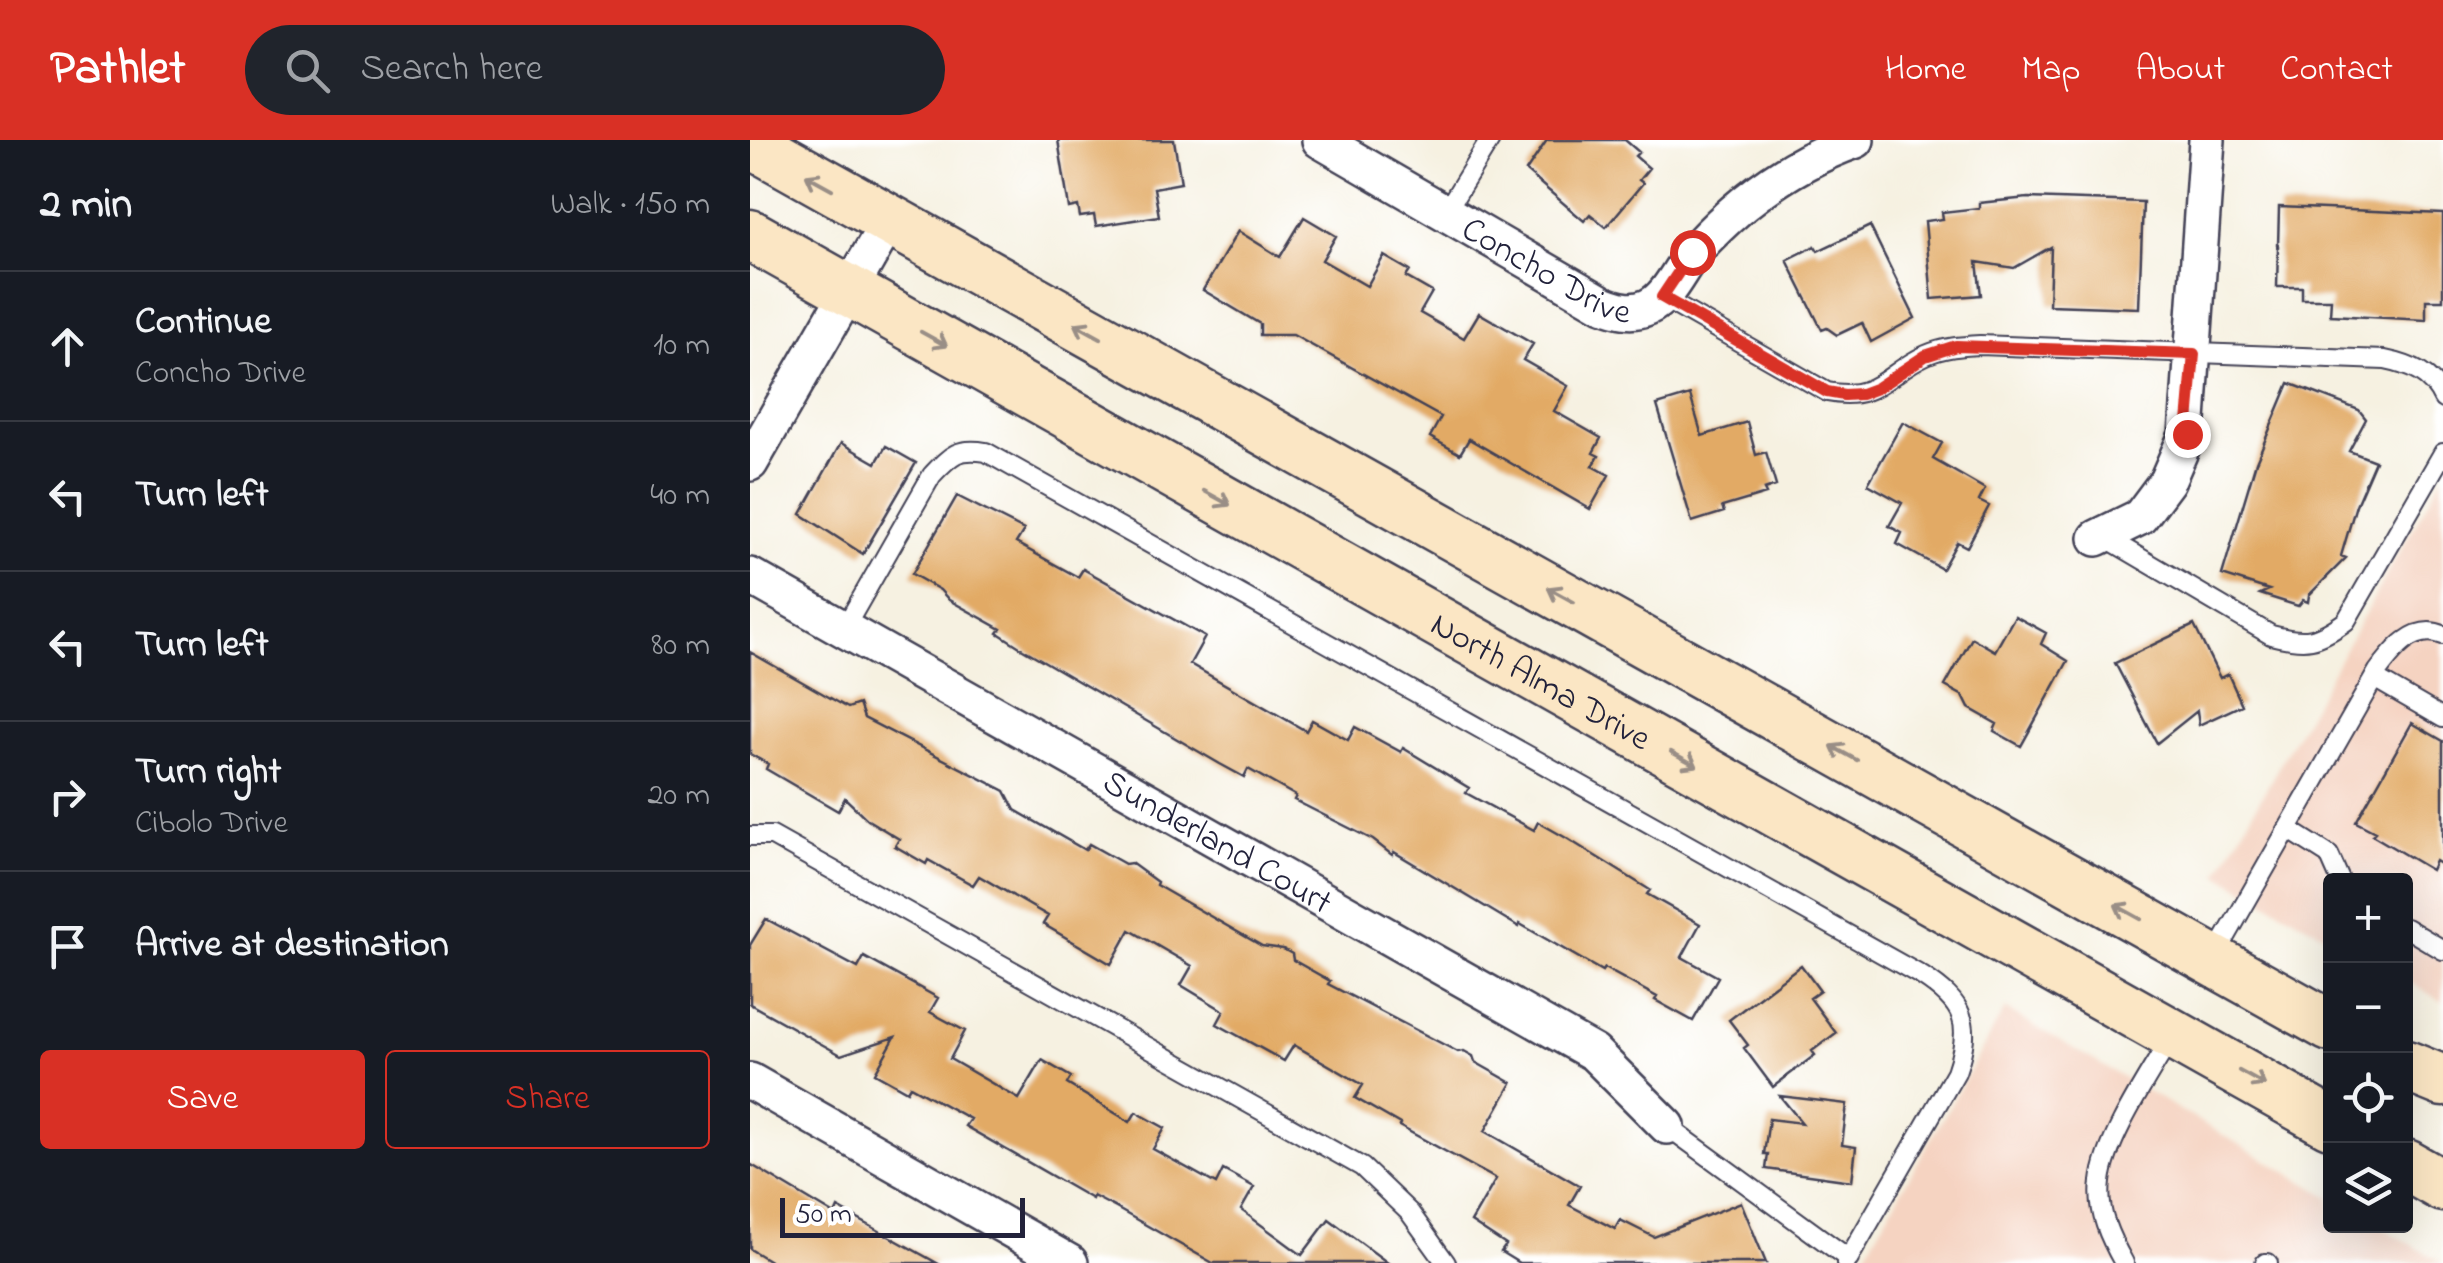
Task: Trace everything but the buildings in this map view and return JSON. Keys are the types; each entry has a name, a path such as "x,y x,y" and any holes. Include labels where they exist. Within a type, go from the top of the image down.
{"main road":[{"path":"750,142 2323,1022"},
{"name":"North Alma Drive","path":"750,235 2323,1119"},
{"path":"2173,1034 2213,960"},
{"path":"2413,1069 2443,1081"},
{"path":"2413,1169 2443,1186"}],"street":[{"name":"Concho Drive","path":"1320,140 1617,310 1633,311 1649,307 1662,297 1692,252 1758,190 1792,168 1856,140"},
{"path":"2100,537 2140,517 2167,481 2187,434 2206,140"},
{"path":"750,463 889,221"},
{"name":"Sunderland Court","path":"750,576 1594,1054 1668,1126"},
{"path":"750,1081 1070,1263"}],"lane":[{"path":"1445,212 1490,140"},
{"path":"1662,297 1827,392 1844,395 1877,388 1925,356 1956,346 2384,360 2406,364 2426,375 2443,399"},
{"path":"844,629 932,475 948,458 966,448 986,452 1922,976 1947,992 1962,1010 1965,1046 1956,1072 1848,1261 1668,1126"},
{"path":"2100,537 2271,635 2298,642 2324,637 2346,621 2443,454"},
{"path":"2213,960 2374,678 2396,647 2412,636 2435,632 2443,635"},
{"path":"2374,678 2443,718"},
{"path":"2288,829 2328,855 2337,873"},
{"path":"750,836 772,836 1362,1167 1410,1213 1446,1263"},
{"path":"2413,932 2443,950"},
{"path":"2124,1263 2107,1232 2100,1182 2110,1150 2173,1034"}],"shaded area":[{"path":"2443,475 2443,1002 2413,984 2413,873 2323,873 2323,934 2218,874"},
{"path":"2005,1009 2323,1193 2323,1233 2391,1233 2443,1263 1860,1263"}],"route":[{"path":"1692,252 1662,297 1827,392 1861,394 1877,388 1925,356 1956,346 2194,354 2187,434"}]}
